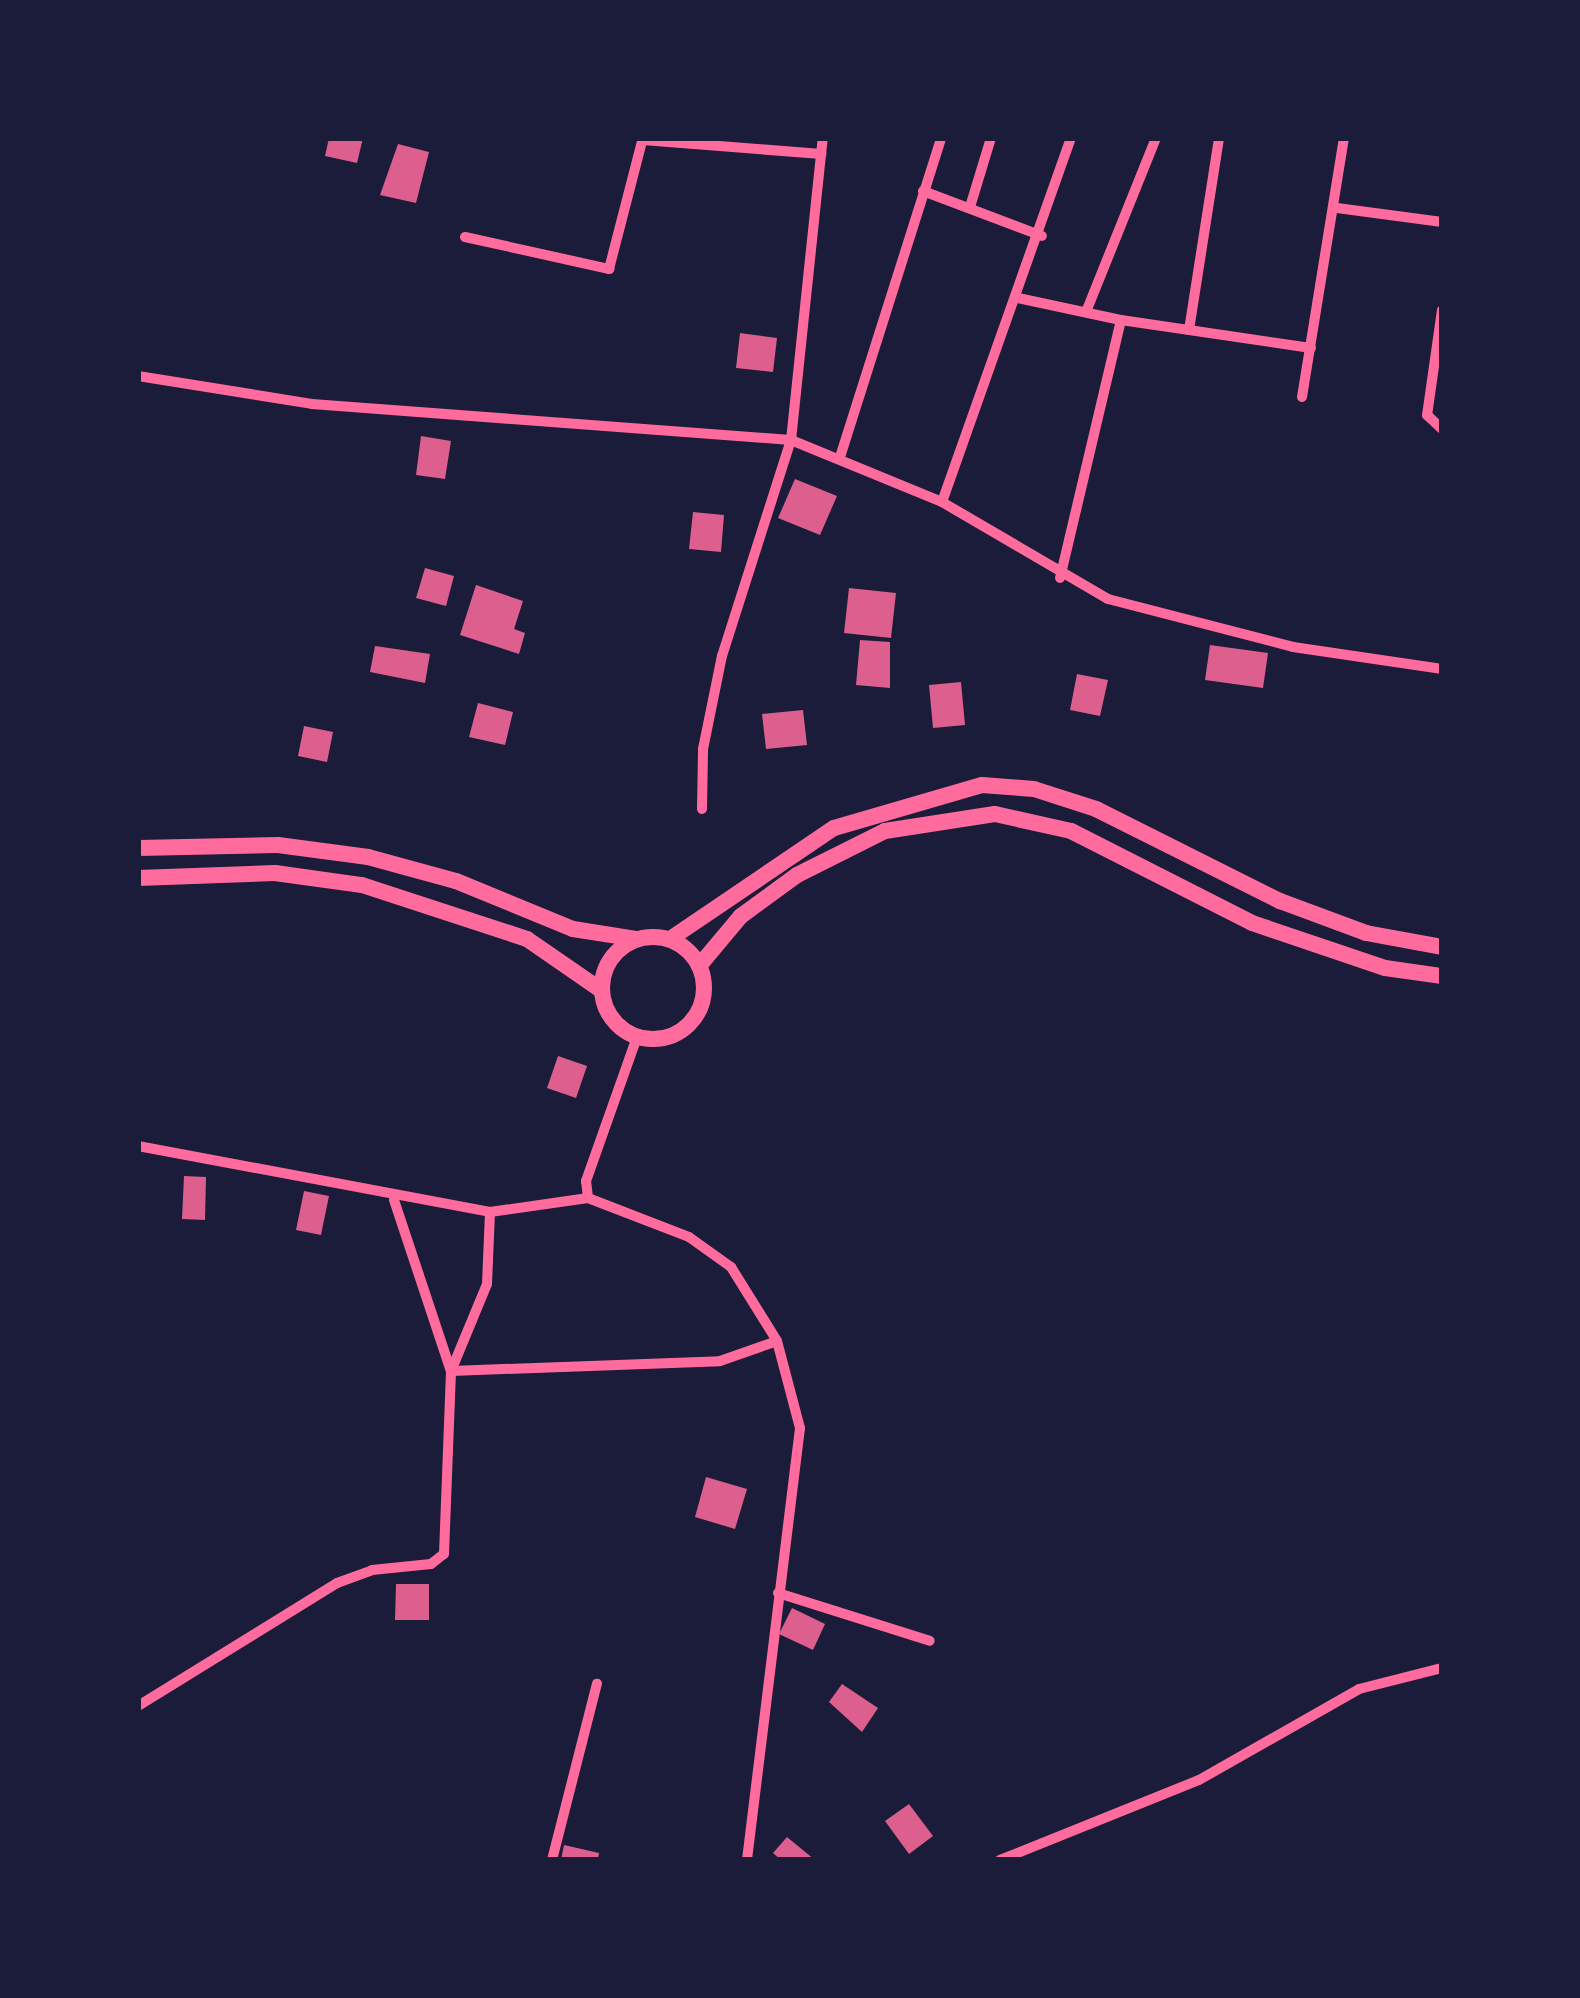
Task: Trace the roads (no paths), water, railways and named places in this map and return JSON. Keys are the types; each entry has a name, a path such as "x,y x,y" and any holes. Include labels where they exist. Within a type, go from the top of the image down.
{"highway":[{"path":"138,848 278,845 368,857 455,881 573,929 670,939 834,828 982,785 1034,789 1096,809 1280,901 1366,933 1442,947"},
{"path":"637,939 618,950 601,990 606,1010 637,1037 661,1039 698,1012 699,966 741,916 797,875 885,831 994,814 1071,831 1252,923 1385,968 1442,976"},
{"path":"138,878 275,873 362,885 527,939 601,990"},
{"path":"670,939 699,966"}],"street":[{"path":"702,809 703,749 722,656 790,440 824,138"},
{"path":"841,454 941,138"},
{"path":"970,207 991,138"},
{"path":"942,502 1042,236 1070,138"},
{"path":"1086,313 1156,138"},
{"path":"1189,330 1219,138"},
{"path":"1302,397 1337,208 1344,138"},
{"path":"465,237 606,270 643,139 820,154"},
{"path":"922,191 1042,236"},
{"path":"1337,208 1442,222"},
{"path":"1018,298 1121,320 1311,348"},
{"path":"1442,310 1427,415 1442,429"},
{"path":"1060,578 1121,320"},
{"path":"138,376 312,404 790,440 841,454 942,502 1001,532 1060,578 1108,599 1293,647 1442,669"},
{"path":"588,1198 586,1181 637,1037"},
{"path":"138,1146 394,1200 490,1212 588,1198 705,1247 741,1278 777,1341 801,1442 747,1860"},
{"path":"138,1706 337,1583 439,1561 448,1541 451,1371 394,1200"},
{"path":"451,1371 487,1284 490,1212"},
{"path":"451,1371 720,1361 777,1341"},
{"path":"778,1593 930,1641"},
{"path":"1000,1860 1199,1780 1359,1689 1442,1668"},
{"path":"552,1860 597,1684"}]}
